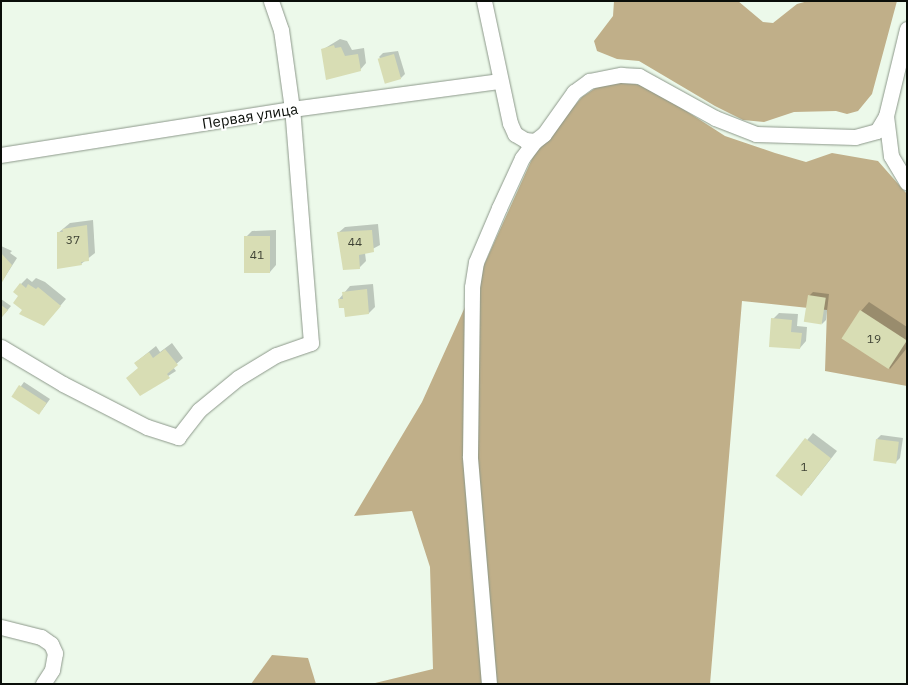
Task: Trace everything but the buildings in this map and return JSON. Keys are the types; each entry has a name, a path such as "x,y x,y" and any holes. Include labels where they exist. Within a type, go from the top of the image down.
{"street":[{"path":"1,347 71,388 147,427 178,437 199,410 238,378 276,355 311,343 292,109 281,30 271,1"},
{"path":"484,1 500,81 515,134 525,140 535,141"},
{"path":"490,684 470,456 472,287 476,262 522,158 574,92 589,81 621,75 639,76 715,118 756,134 855,137 877,131 886,116 907,29"},
{"name":"Первая улица","path":"1,155 292,109 500,81"},
{"path":"886,116 891,156 907,182"},
{"path":"1,627 42,637 51,644 55,653 52,670 43,684"}],"shaded area":[{"path":"614,1 738,1 763,22 773,23 797,4 808,1 897,1 872,94 858,111 847,114 836,111 794,112 764,122 743,120 715,106 639,61 617,59 597,51 594,41 613,16"},
{"path":"621,81 649,87 725,136 775,153 806,162 832,153 878,161 907,194 907,386 825,371 827,310 742,301 710,684 371,684 433,669 430,567 412,511 354,516 422,402 536,150 582,97 603,83"},
{"path":"272,655 308,658 316,684 251,684"}]}
